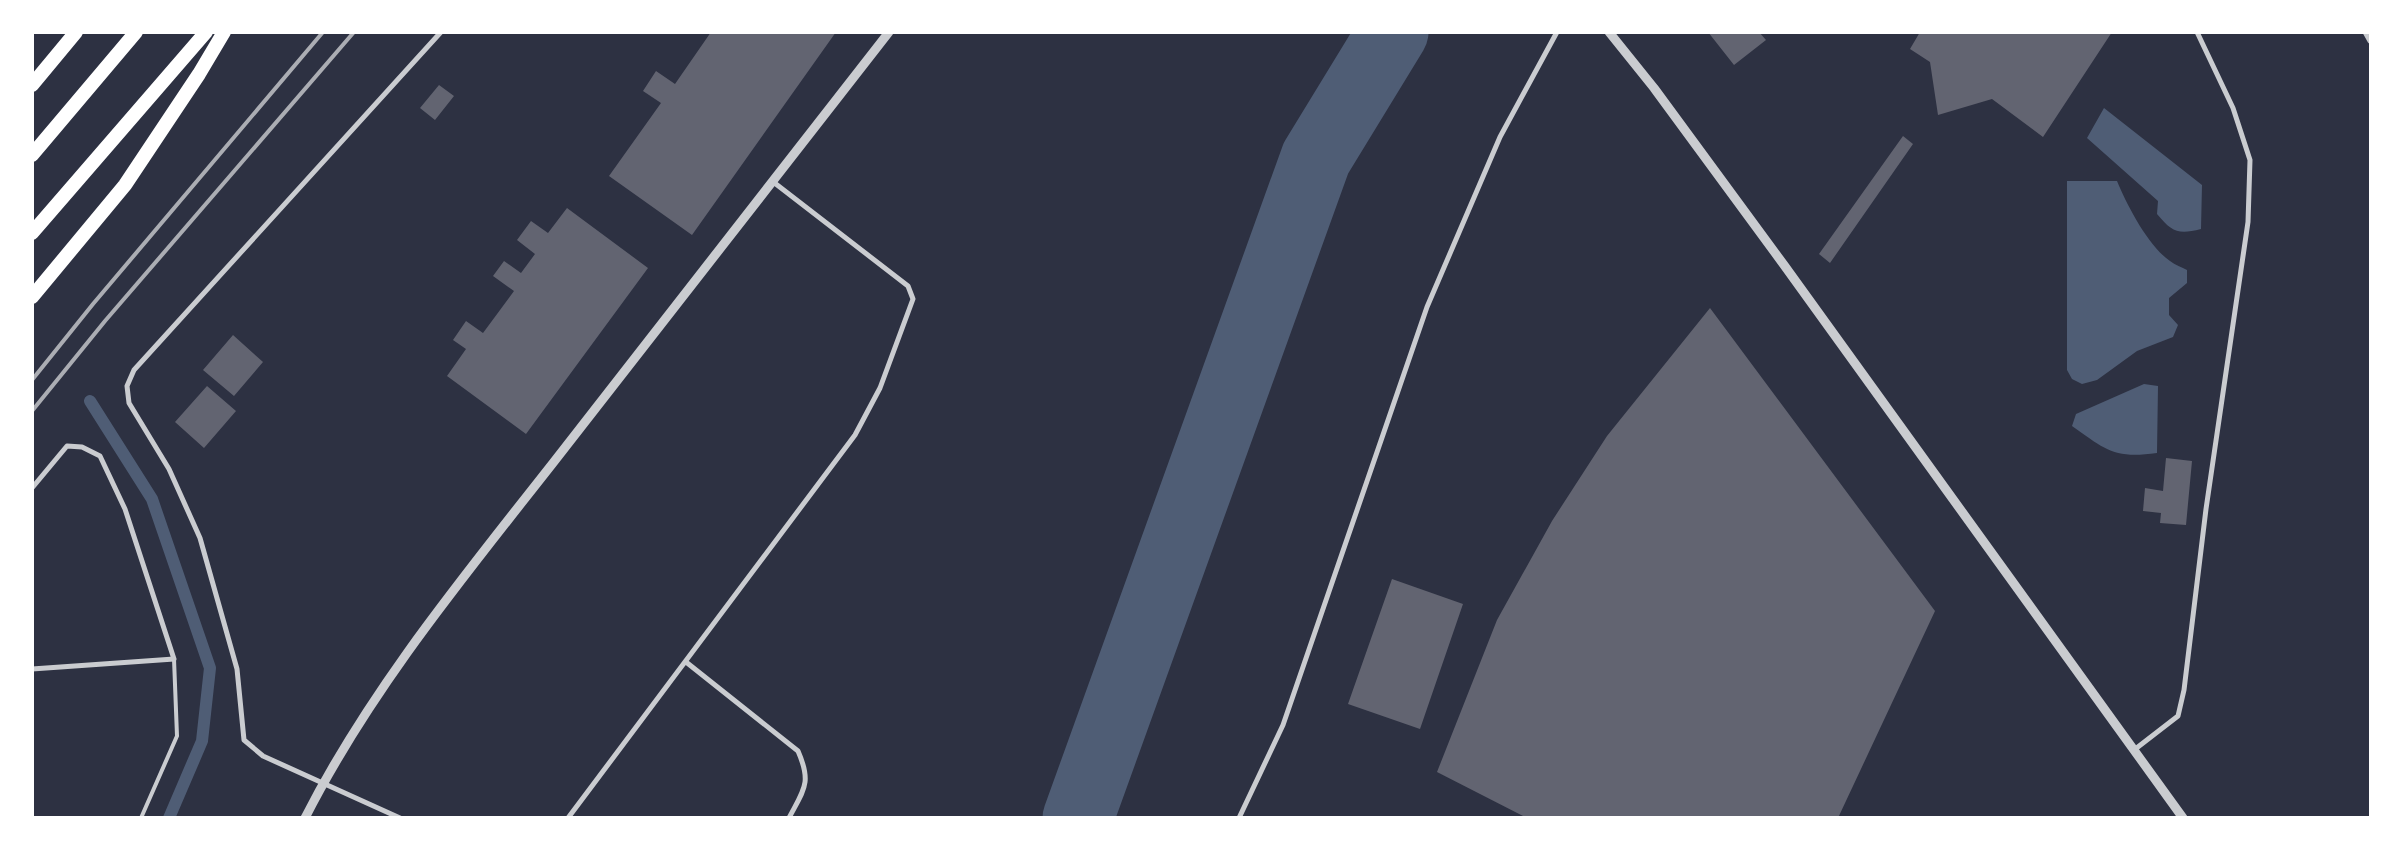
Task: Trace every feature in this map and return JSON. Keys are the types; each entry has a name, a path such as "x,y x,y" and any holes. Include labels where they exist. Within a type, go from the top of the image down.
{"highway":[{"path":"32,85 76,32"},
{"path":"32,155 136,32"},
{"path":"32,233 206,32"},
{"path":"32,296 125,185 200,74 224,32"}],"street":[{"path":"400,818 263,756 244,740 237,669 200,538 169,469 129,402 127,386 134,370 441,32"},
{"path":"305,818 322,783 377,698 464,578 889,32"},
{"path":"1239,818 1283,725 1427,307 1500,137 1557,32"},
{"path":"1609,32 1654,88 1773,250 2183,818"},
{"path":"2134,750 2178,716 2184,690 2206,509 2248,222 2250,160 2233,108 2197,32"},
{"path":"2365,32 2370,41"},
{"path":"568,818 855,435 880,388 913,299 908,286 772,181"},
{"path":"32,488 67,446 82,447 100,456 125,509 174,659 32,669"},
{"path":"686,662 798,751 806,769 805,787 789,818"}],"lane":[{"path":"141,818 177,736 174,659"}],"water":[{"path":"2104,108 2202,185 2201,229 2181,232 2167,225 2157,214 2158,201 2087,138"},
{"path":"2067,181 2117,181 2132,213 2154,246 2174,264 2187,270 2187,283 2169,298 2169,315 2178,325 2173,337 2137,351 2097,380 2082,384 2072,379 2067,370"},
{"path":"2144,384 2158,386 2157,453 2130,455 2111,451 2072,426 2076,414"}],"building":[{"path":"711,32 836,32 692,235 609,176 661,103 643,91 656,71 675,84"},
{"path":"1708,32 1759,32 1766,40 1734,65"},
{"path":"1920,32 2112,32 2043,137 1992,99 1938,115 1930,62 1910,49"},
{"path":"439,85 454,96 435,120 420,108"},
{"path":"1903,136 1913,144 1830,263 1819,254"},
{"path":"567,208 648,268 526,434 447,376 466,349 453,340 466,321 483,333 514,291 493,276 504,261 521,273 535,254 517,240 531,221 548,233"},
{"path":"1710,308 1935,611 1838,818 1527,818 1437,772 1497,620 1552,521 1607,436"},
{"path":"233,335 263,362 234,396 203,370"},
{"path":"207,386 236,411 204,448 175,422"},
{"path":"2166,458 2192,461 2186,525 2160,523 2161,513 2143,511 2145,488 2163,491"},
{"path":"1392,579 1463,604 1420,729 1348,704"}],"waterway":[{"path":"1078,818 1316,158 1393,32"},
{"path":"90,401 152,499 210,668 202,741 169,818"}],"railway":[{"path":"32,380 93,304 323,32"},
{"path":"32,411 105,321 354,32"}]}
